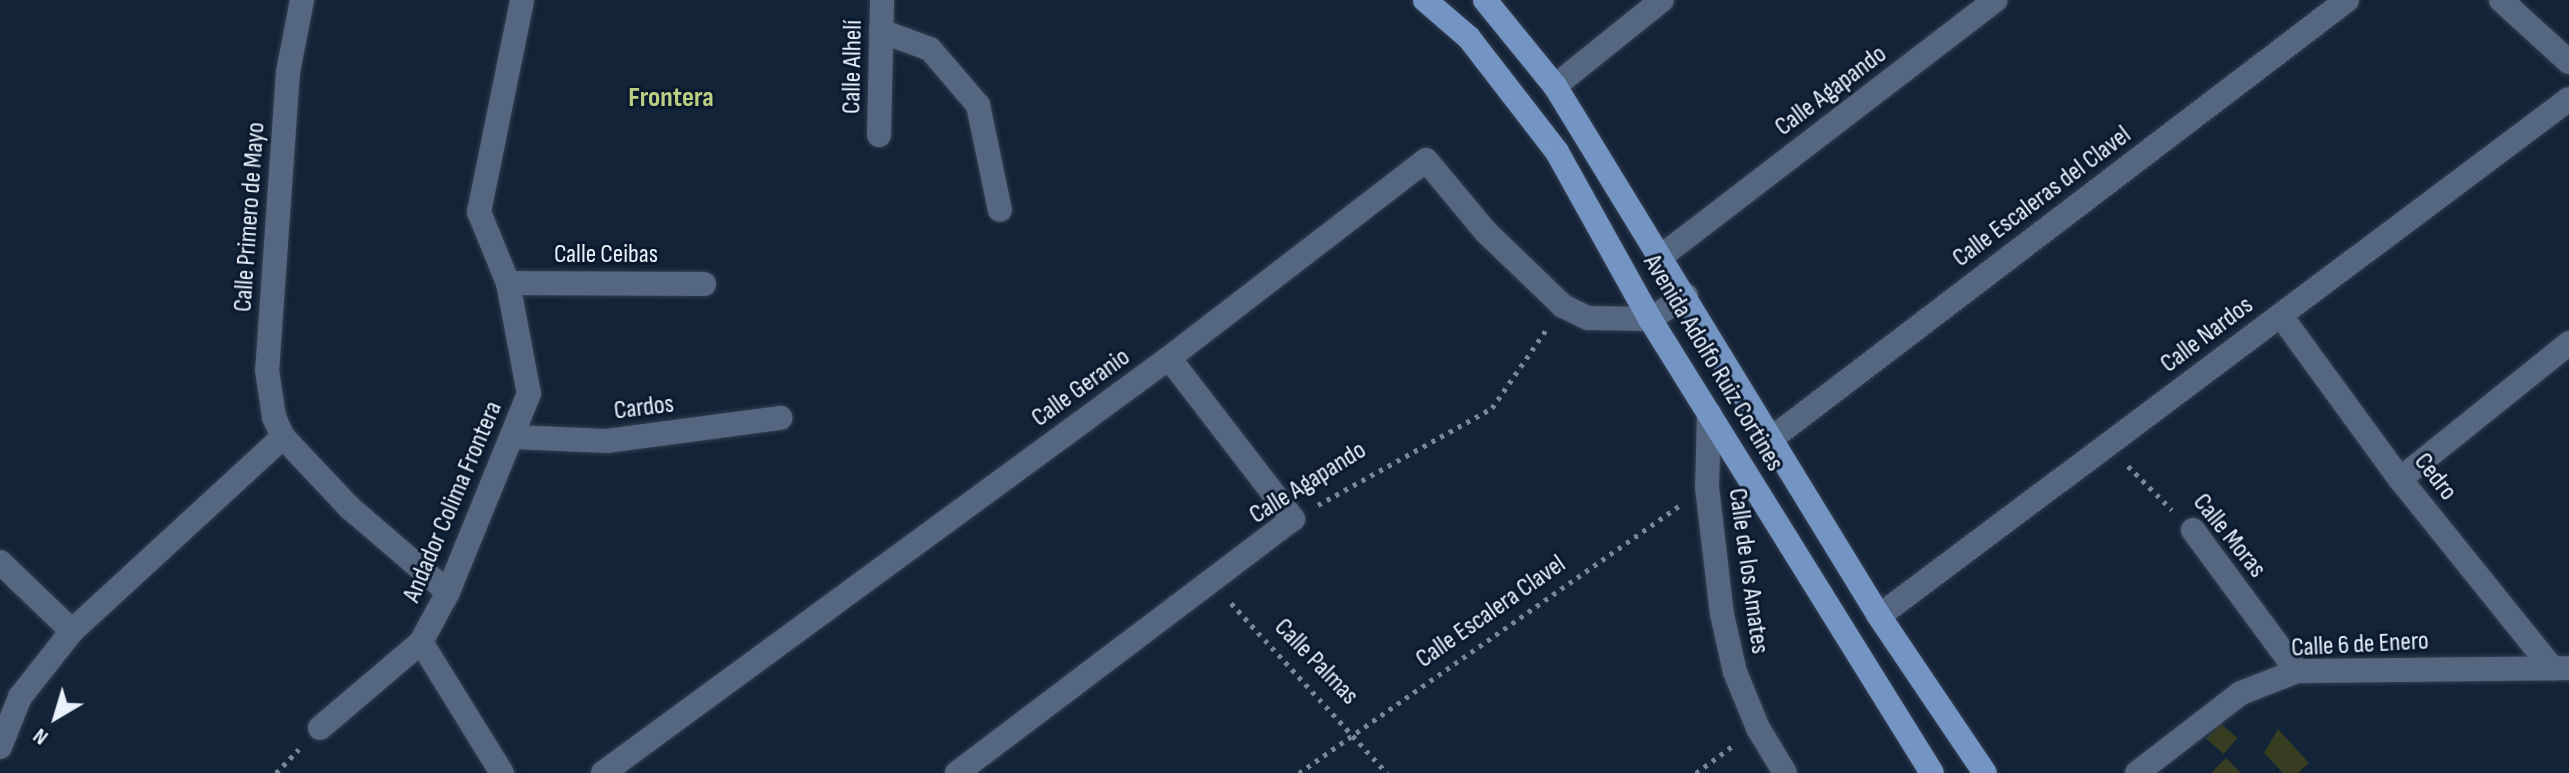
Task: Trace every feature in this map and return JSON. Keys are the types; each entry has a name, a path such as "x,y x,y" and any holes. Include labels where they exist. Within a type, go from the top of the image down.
{"main road":[{"name":"Avenida Adolfo Ruiz Cortines","path":"1425,0 1469,38 1557,152 1650,319 1932,773"},
{"name":"Avenida Adolfo Ruiz Cortines","path":"1485,0 1555,86 1663,255 1879,616 1985,773"}],"street":[{"name":"Calle Primero de Mayo","path":"302,0 288,72 267,370 274,417 283,437 350,508 448,592"},
{"name":"Andador Colima Frontera","path":"502,773 421,642 448,592 529,394 508,283 479,212 522,0"},
{"name":"Calle Alhelí","path":"879,135 882,0"},
{"path":"1555,86 1662,0"},
{"name":"Calle Agapando","path":"1663,255 1995,0"},
{"name":"Calle Escaleras del Clavel","path":"1771,439 2347,0"},
{"path":"2501,0 2569,62"},
{"path":"881,31 930,49 978,105 1000,210"},
{"name":"Calle Nardos","path":"1879,616 2569,99"},
{"name":"Calle Geranio","path":"603,773 1169,358 1426,160 1486,232 1563,306"},
{"name":"Calle Ceibas","path":"508,283 704,284"},
{"path":"1563,306 1588,318 1650,319 1686,296"},
{"name":"Cedro","path":"2281,316 2400,479 2560,668"},
{"path":"2400,479 2568,346"},
{"path":"1169,358 1293,519"},
{"name":"Calle de los Amates","path":"1709,413 1707,487 1722,614 1735,672 1758,728 1785,773"},
{"name":"Cardos","path":"513,437 607,441 780,418"},
{"path":"0,747 20,697 72,631 283,437"},
{"name":"Calle Agapando","path":"957,773 1293,519"},
{"name":"Calle Moras","path":"2193,530 2297,671"},
{"path":"0,562 72,631"},
{"path":"320,728 421,642"},
{"name":"Calle 6 de Enero","path":"2137,773 2241,693 2297,671 2560,668"}],"path":[{"name":"Calle Agapando","path":"1293,519 1492,408 1563,306"},
{"name":"Calle Moras","path":"2107,445 2193,530"},
{"name":"Calle Escalera Clavel","path":"1299,773 1354,731 1707,487"},
{"name":"Calle Palmas","path":"1211,583 1354,731 1387,773"},
{"path":"1696,773 1758,728"}],"building":[{"path":"2220,723 2237,738 2224,754 2206,739"},
{"path":"2278,729 2309,763 2298,773 2283,773 2264,753"},
{"path":"2226,758 2241,773 2211,773"}],"district":[{"name":"Frontera","path":"671,98"}]}
